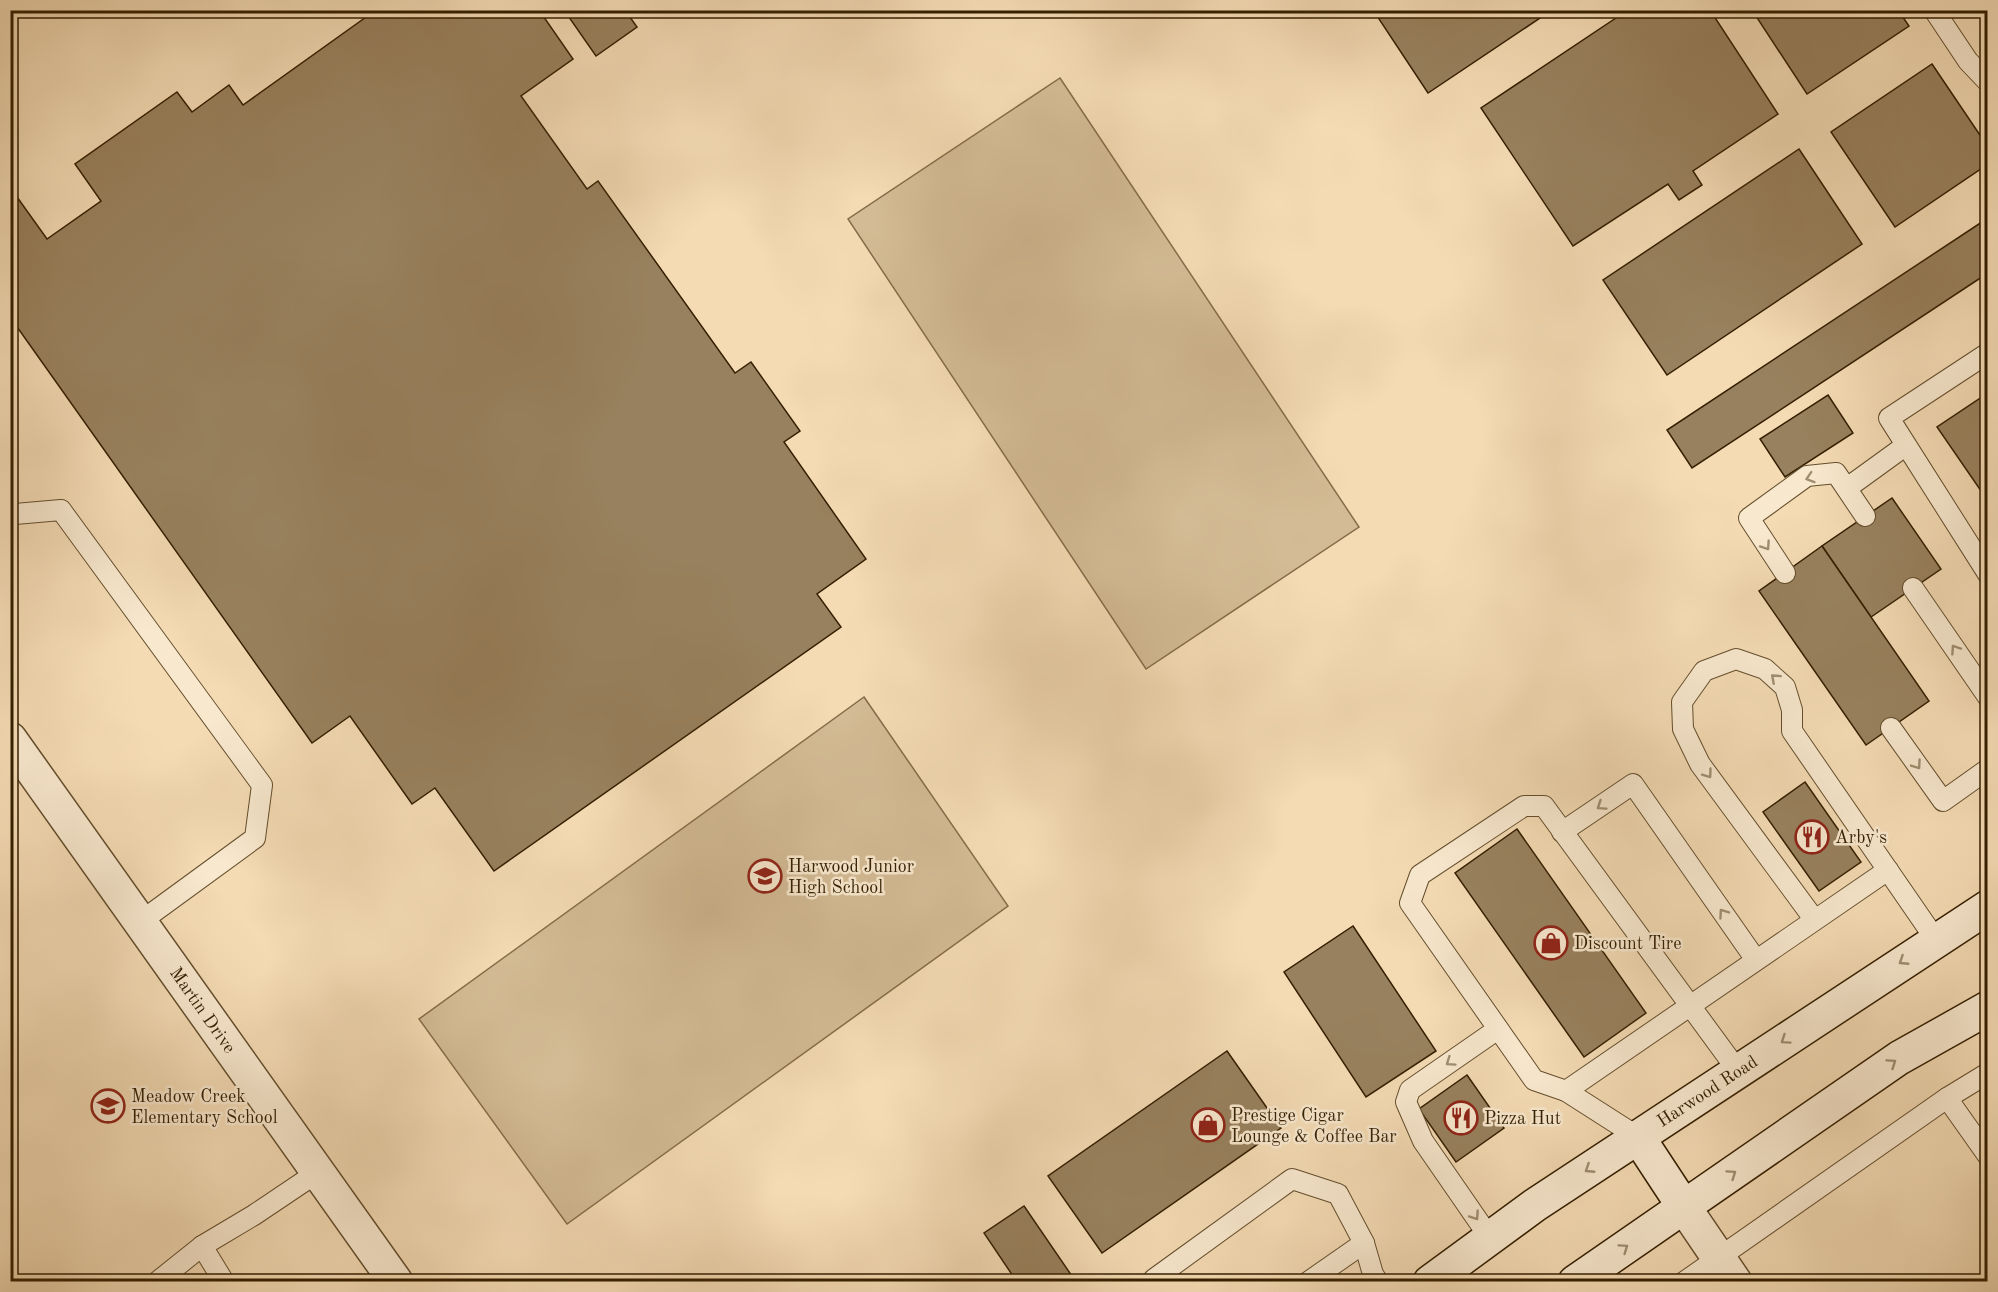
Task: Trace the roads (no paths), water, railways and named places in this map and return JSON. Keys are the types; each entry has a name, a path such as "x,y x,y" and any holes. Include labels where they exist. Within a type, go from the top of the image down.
{"main road":[{"name":"Martin Drive","path":"10,739 396,1281"},
{"name":"Harwood Road","path":"1430,1281 1535,1205 1988,907"},
{"path":"1575,1281 1899,1058 1988,1008"},
{"path":"1638,1137 1726,1269"}],"lane":[{"path":"1934,10 1968,61 1988,82"},
{"path":"1988,353 1889,418 1988,574"},
{"path":"1846,488 1905,446"},
{"path":"1785,573 1749,518 1807,476 1836,473 1865,516"},
{"path":"10,517 15,514 61,510 262,785 255,838 140,922"},
{"path":"1913,588 1988,697"},
{"path":"1814,920 1700,764 1683,729 1682,702 1704,671 1736,659 1765,669 1785,687 1792,710 1792,731 1936,940"},
{"path":"1891,728 1943,801 1988,769"},
{"path":"1562,832 1633,784 1756,960"},
{"path":"1638,1137 1566,1091 1534,1080 1410,903 1420,875 1524,806 1544,806 1738,1071"},
{"path":"1566,1091 1888,870"},
{"path":"1490,1238 1423,1141 1406,1102 1410,1090 1498,1029"},
{"path":"1684,1281 1726,1269 1947,1098 1988,1073"},
{"path":"1947,1098 1988,1156"},
{"path":"157,1281 202,1246 254,1215 318,1172"},
{"path":"1154,1281 1292,1179 1338,1194 1364,1243 1372,1274 1378,1281"},
{"path":"1308,1281 1364,1243"},
{"path":"202,1246 225,1281"}],"place":[{"name":"Arby's","path":"1812,837"},
{"name":"Harwood Junior High School","path":"765,876"},
{"name":"Discount Tire","path":"1551,943"},
{"name":"Meadow Creek Elementary School","path":"108,1106"},
{"name":"Pizza Hut","path":"1461,1118"},
{"name":"Prestige Cigar Lounge & Coffee Bar","path":"1208,1125"}]}
